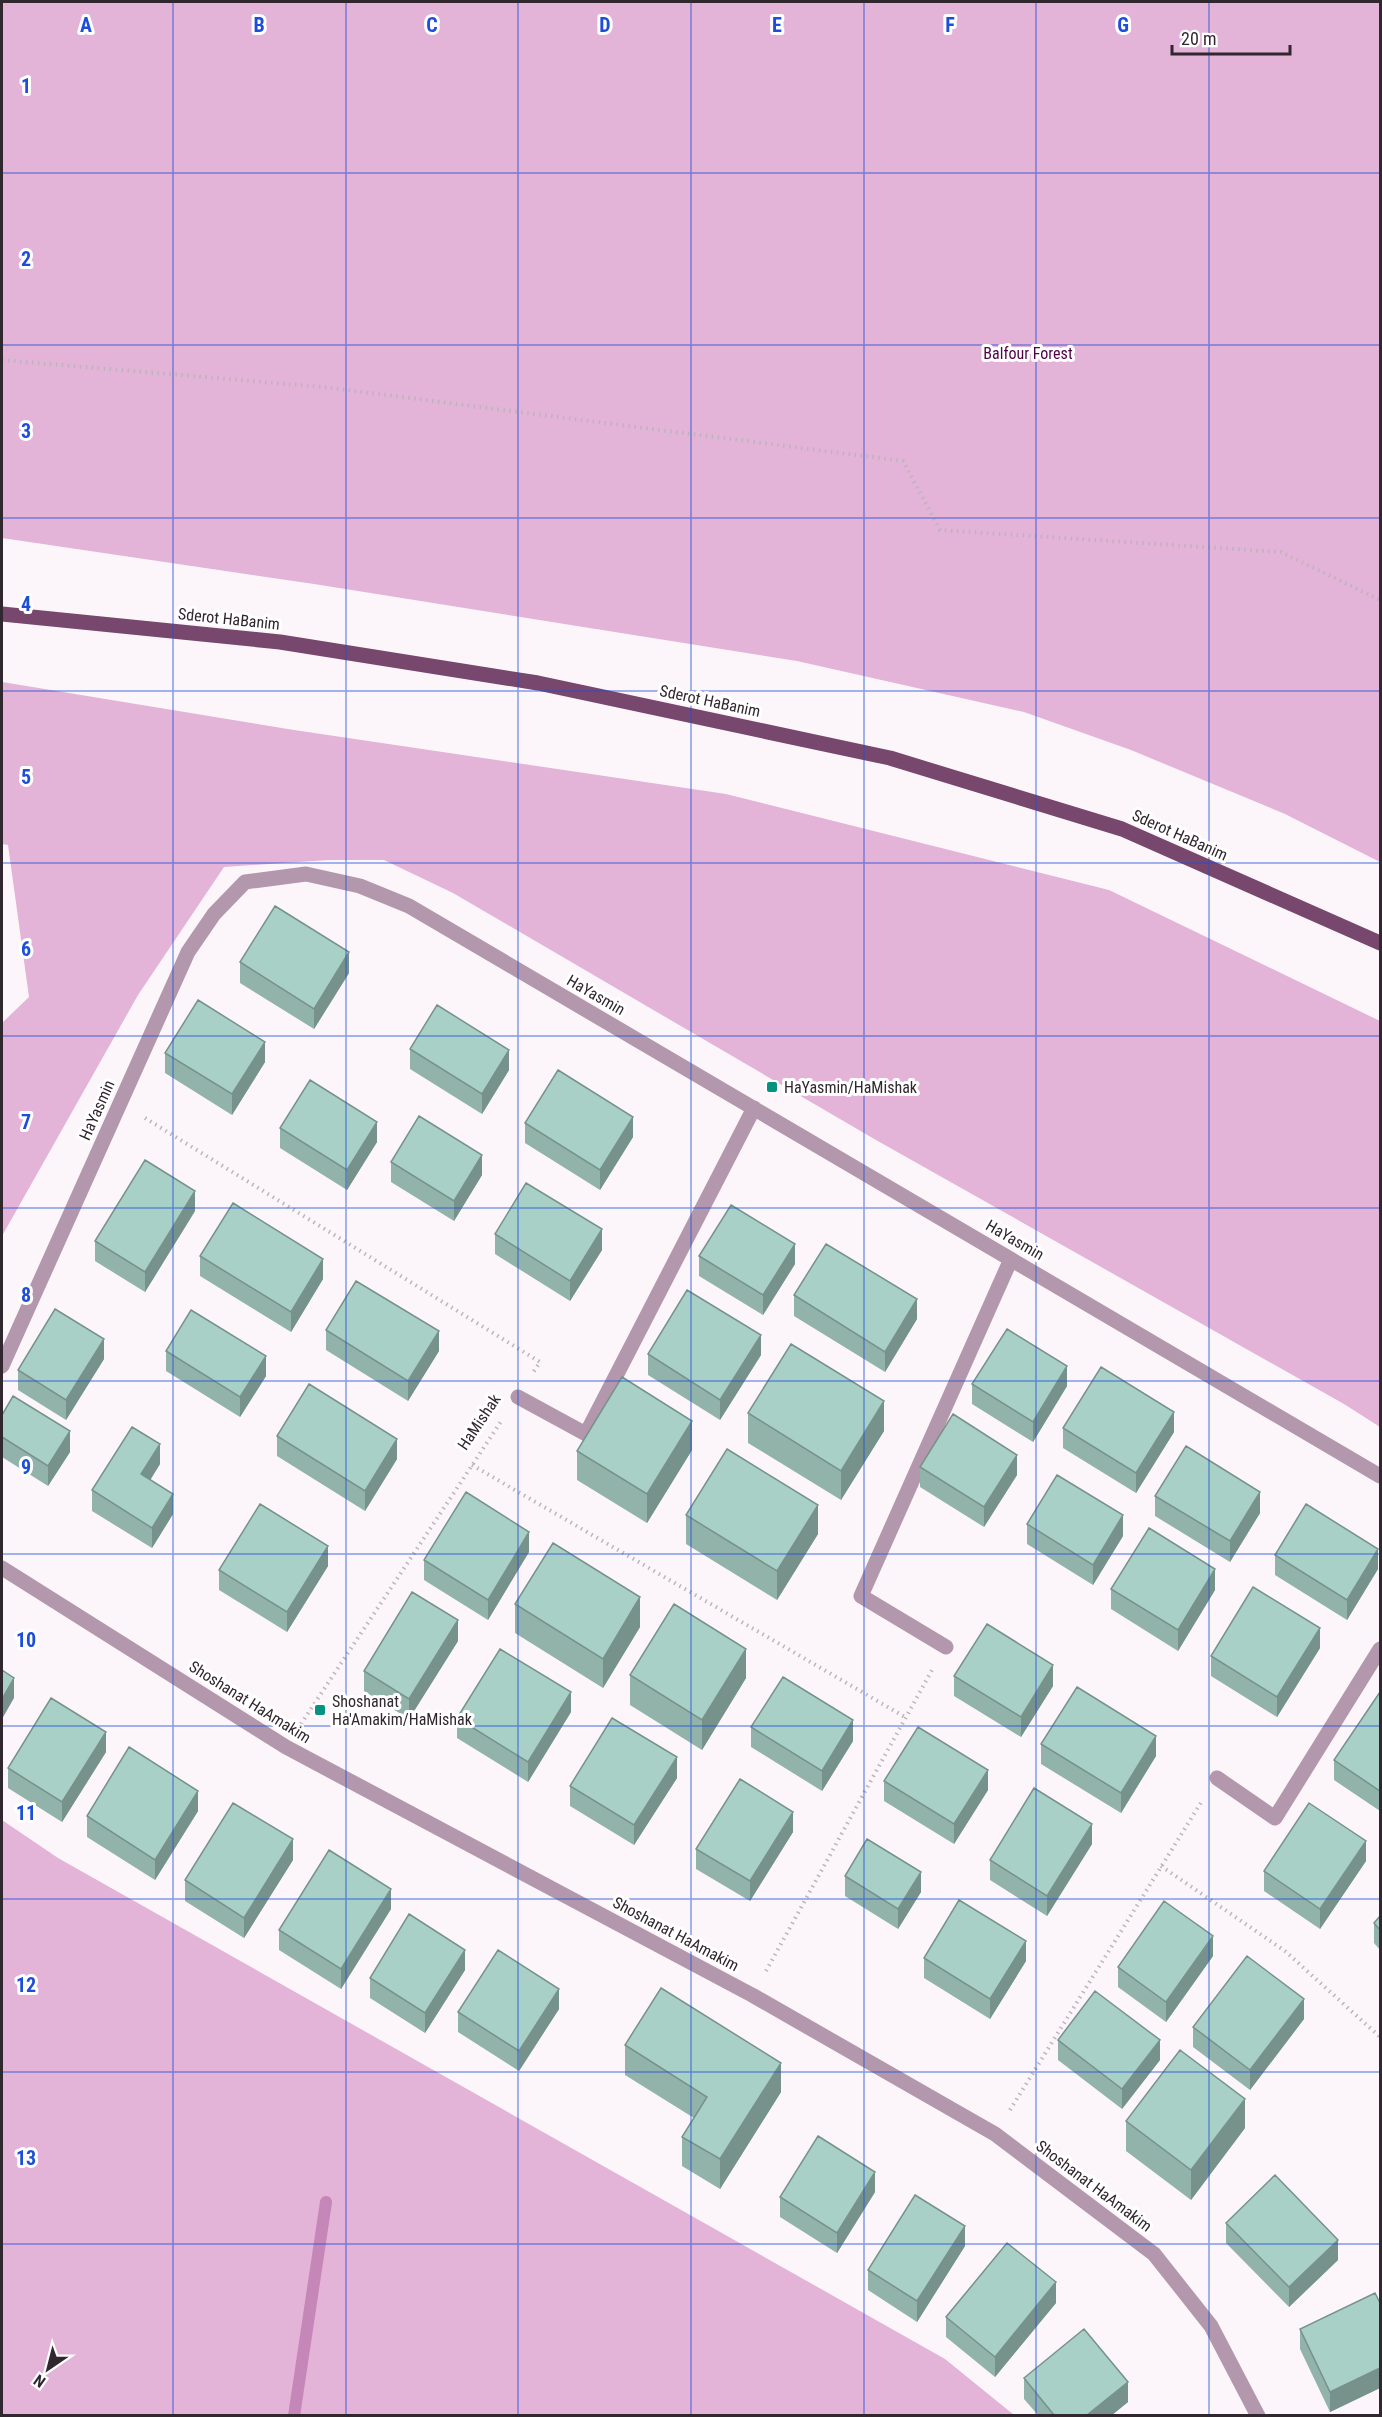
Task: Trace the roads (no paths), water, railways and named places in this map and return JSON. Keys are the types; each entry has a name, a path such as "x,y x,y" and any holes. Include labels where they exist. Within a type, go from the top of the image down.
{"main road":[{"name":"Sderot HaBanim","path":"2,614 280,642 538,683 890,758 1122,829 1380,944"}],"street":[{"name":"HaYasmin","path":"2,1366 188,952 214,914 245,882 306,874 360,886 409,906 1380,1476"},
{"name":"HaMishak","path":"518,1396 586,1434 754,1108"},
{"path":"946,1647 861,1596 1011,1259"},
{"name":"Shoshanat HaAmakim","path":"2,1568 286,1747 752,1995 995,2134 1154,2254 1211,2326 1258,2415"},
{"path":"1217,1778 1275,1818 1380,1649"}],"waterway":[{"path":"294,2416 326,2202"}],"place":[{"name":"HaYasmin/HaMishak","path":"772,1087"},
{"name":"Shoshanat Ha'Amakim/HaMishak","path":"320,1710"}],"park label":[{"name":"Balfour Forest","path":"1028,353"}]}
